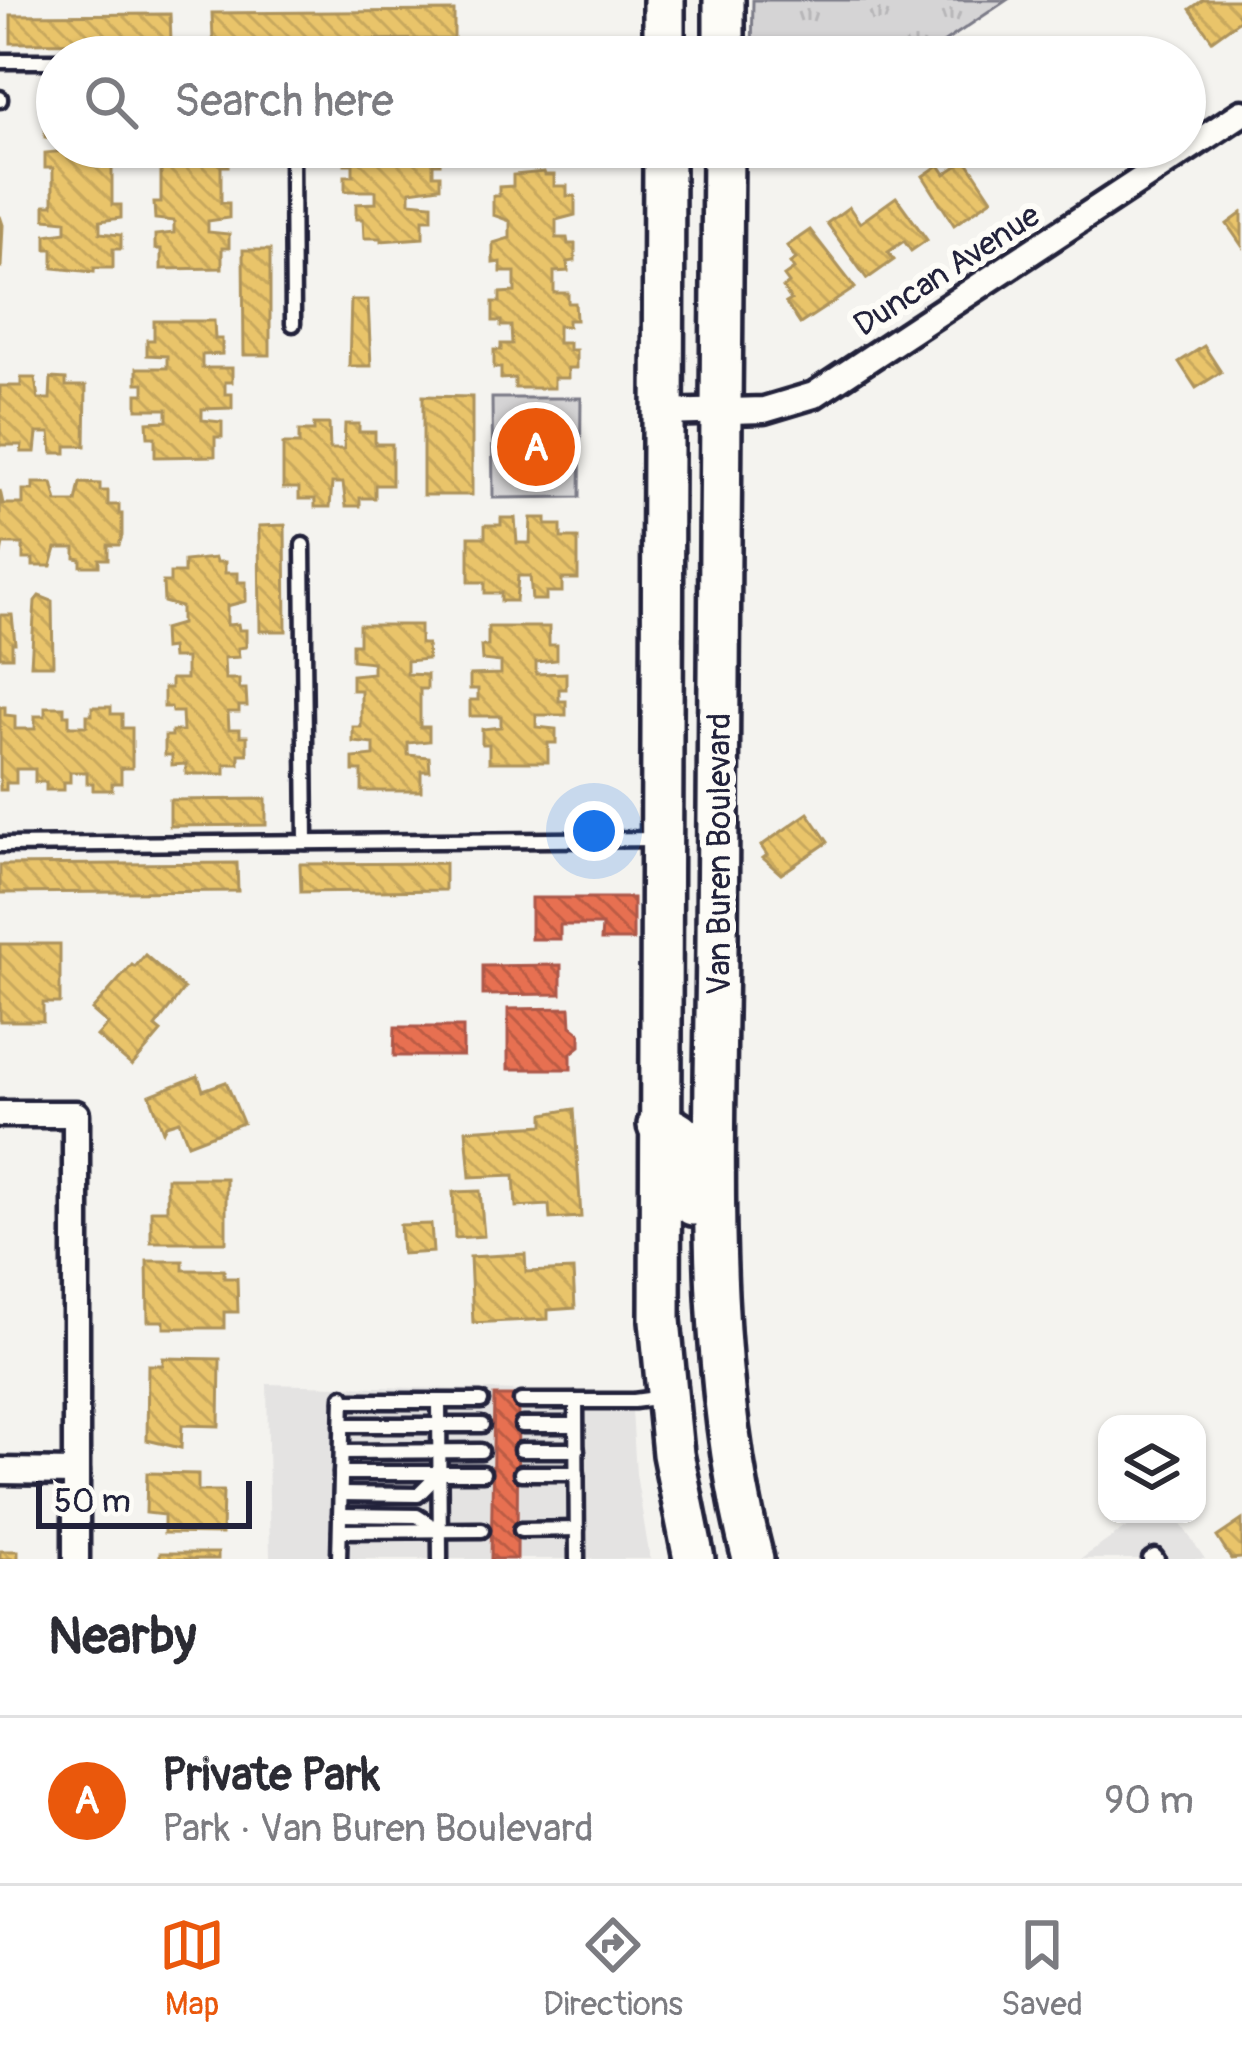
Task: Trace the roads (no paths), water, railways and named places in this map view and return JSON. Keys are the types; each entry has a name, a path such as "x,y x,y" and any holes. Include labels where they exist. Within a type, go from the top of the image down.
{"main road":[{"path":"664,0 664,36"},
{"path":"724,0 724,36"},
{"name":"Van Buren Boulevard","path":"664,168 660,1320 673,1454 694,1559"},
{"name":"Van Buren Boulevard","path":"723,168 716,1047 721,1342 732,1447 753,1559"},
{"path":"658,1125 677,1128 686,1136 692,1162 696,1288 704,1320 721,1342"}],"street":[{"name":"Duncan Avenue","path":"1206,137 1242,113"},
{"name":"Duncan Avenue","path":"663,413 780,407 814,395 1159,168"},
{"path":"0,1114 76,1114 76,1559"},
{"path":"0,1471 76,1472"}],"lane":[{"path":"0,61 36,61"},
{"path":"292,168 293,324"},
{"path":"303,545 306,842"},
{"path":"0,844 659,839"},
{"path":"521,1401 634,1401 666,1396"},
{"path":"339,1559 343,1399 481,1401"},
{"path":"439,1401 440,1559"},
{"path":"576,1401 577,1559"},
{"path":"342,1425 482,1425"},
{"path":"522,1425 576,1425"},
{"path":"521,1450 577,1450"},
{"path":"342,1452 481,1451"},
{"path":"521,1474 577,1473"},
{"path":"341,1474 483,1474"},
{"path":"341,1494 418,1495 440,1474"},
{"path":"340,1515 417,1516 440,1531"},
{"path":"521,1530 577,1529"},
{"path":"340,1531 482,1530"}],"place":[{"name":"Private Park","path":"536,447"}]}
